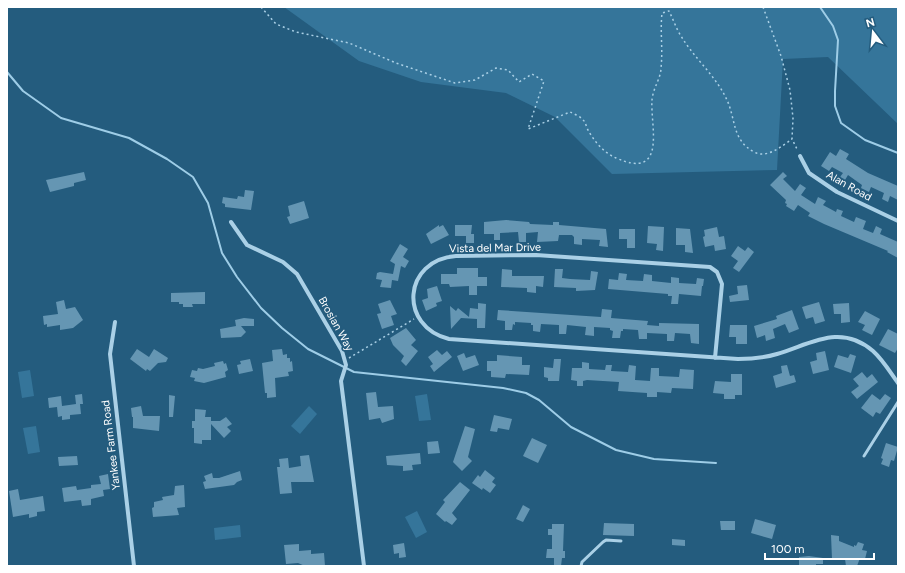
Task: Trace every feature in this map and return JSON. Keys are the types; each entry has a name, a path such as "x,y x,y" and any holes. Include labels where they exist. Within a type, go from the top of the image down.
{"street":[{"name":"Alan Road","path":"800,156 809,173 836,192 898,221"},
{"name":"Brosian Way","path":"231,222 247,245 283,262 297,274 342,351 346,368 341,381 364,566"},
{"name":"Vista del Mar Drive","path":"716,358 721,280 714,269 706,266 536,255 447,257 435,261 428,266 417,280 414,292 413,301 418,317 423,325 433,333 449,339 716,358 755,359 779,354 821,338 842,337 855,340 873,351 898,383"},
{"name":"Yankee Farm Road","path":"116,322 110,354 134,566"}],"lane":[{"path":"864,456 898,402"},
{"path":"581,566 582,562 606,540 621,541"}],"path":[{"path":"261,7 276,24 296,32 349,43 396,63 455,83 475,80 496,68 508,70 519,82 532,74 544,81 528,129 570,112 584,120 588,131 608,154 632,163 640,163 647,159 652,152 654,135 652,101 653,90 662,69 662,13 669,11 681,37 721,88 728,102 736,134 743,144 756,153 764,154 777,150 792,139"},
{"path":"763,7 781,56 790,90 793,118 792,139 800,156"},
{"path":"345,360 418,317"}],"shaded area":[{"path":"284,7 898,7 898,124 828,57 783,59 777,170 612,174 555,117 506,93 421,82 359,61"},
{"path":"30,370 34,396 22,398 18,372"},
{"path":"427,394 431,420 419,421 415,396"},
{"path":"309,406 317,414 300,434 291,426"},
{"path":"36,426 40,452 28,454 23,428"},
{"path":"417,511 427,532 416,538 405,517"},
{"path":"240,525 241,537 215,540 214,528"}],"building":[{"path":"840,149 849,154 846,159 868,173 898,186 898,200 890,196 888,202 882,199 884,193 871,187 869,192 861,188 862,185 848,175 845,180 840,177 843,173 832,167 829,171 821,166 830,152 836,156"},
{"path":"84,172 86,180 74,183 74,186 50,192 46,180"},
{"path":"783,172 787,176 783,179 795,191 800,184 806,188 801,195 815,204 818,197 826,201 823,205 836,212 837,209 843,211 841,216 854,222 856,217 866,221 863,229 873,233 876,226 882,229 880,234 898,242 898,258 887,252 888,251 808,216 810,213 798,205 794,211 786,206 786,200 770,185"},
{"path":"245,190 254,191 251,210 225,207 225,204 222,203 223,197 237,199 238,196 244,197"},
{"path":"304,201 309,218 290,224 287,217 290,216 288,206"},
{"path":"506,220 529,222 530,224 553,225 553,222 559,222 559,225 606,229 608,247 599,246 600,240 582,239 582,245 574,244 574,237 572,235 559,235 558,241 537,242 538,232 526,233 526,242 519,242 518,232 500,233 500,240 494,240 494,234 484,234 484,222"},
{"path":"439,225 439,227 443,225 449,235 431,244 426,234"},
{"path":"455,225 472,225 471,234 474,234 474,243 466,243 466,236 455,236"},
{"path":"648,226 664,227 663,251 656,250 657,244 647,243"},
{"path":"717,227 719,237 724,236 726,249 715,251 714,245 705,247 703,237 705,236 704,230"},
{"path":"676,228 690,229 693,253 685,252 685,245 676,245"},
{"path":"619,229 635,229 635,248 627,248 627,239 619,239"},
{"path":"400,244 408,249 403,257 409,261 405,268 401,266 398,281 392,280 391,288 380,287 382,280 376,279 377,273 393,274 395,264 390,261"},
{"path":"738,246 745,251 748,247 754,252 739,272 733,268 738,261 731,256"},
{"path":"457,268 478,268 478,277 487,277 487,286 477,286 477,295 469,295 469,286 450,287 449,284 441,284 441,274 457,274"},
{"path":"502,269 512,270 512,276 544,276 543,287 536,286 536,293 527,292 527,288 501,287"},
{"path":"555,269 563,269 562,278 570,279 590,280 591,271 598,272 595,290 576,291 576,288 554,287"},
{"path":"619,273 627,274 626,280 643,281 644,274 652,275 652,281 671,283 671,277 679,278 679,283 696,284 697,278 704,279 701,296 679,294 678,304 671,304 672,296 668,296 668,294 608,289 609,279 618,280"},
{"path":"747,285 749,300 730,302 729,296 738,294 737,286"},
{"path":"437,286 442,301 436,303 437,306 426,311 422,300 428,298 427,289"},
{"path":"205,292 205,304 192,304 193,307 183,307 183,304 179,304 179,302 171,302 171,293"},
{"path":"64,300 66,309 75,307 83,320 73,328 60,330 60,325 47,327 47,324 44,325 43,316 58,314 56,302"},
{"path":"390,300 397,314 391,316 394,325 382,329 377,314 381,313 378,304"},
{"path":"819,302 825,321 815,324 813,317 806,319 802,307"},
{"path":"478,303 486,304 485,328 477,328 477,319 461,318 451,329 450,306 456,311 458,308 469,317 470,308 478,309"},
{"path":"849,303 850,322 841,323 841,314 834,314 833,304"},
{"path":"602,309 612,310 611,318 648,321 647,325 659,326 659,323 699,324 699,344 691,343 690,334 675,333 674,341 667,341 667,334 647,333 647,339 639,339 638,330 623,329 623,331 621,331 620,338 612,338 613,331 610,330 610,328 594,327 594,336 585,335 586,327 567,325 566,334 559,334 559,325 541,324 540,332 533,331 533,325 531,325 531,323 515,322 512,330 505,330 505,321 497,320 498,310 601,317"},
{"path":"792,310 799,329 789,333 785,324 773,329 775,338 766,341 765,335 757,338 754,326 777,319 776,316"},
{"path":"865,311 880,319 872,335 862,330 865,325 858,322"},
{"path":"244,318 254,319 254,326 241,326 246,332 241,337 221,338 220,329 236,326 235,320"},
{"path":"730,325 747,325 747,344 736,344 736,337 729,337"},
{"path":"406,328 416,340 411,345 418,351 406,366 401,361 404,356 393,345 390,338"},
{"path":"888,329 898,334 898,348 895,353 879,345"},
{"path":"137,349 149,357 154,349 168,358 166,362 158,363 150,371 147,369 146,371 130,359"},
{"path":"282,349 283,355 287,354 287,358 290,358 290,362 292,361 293,371 288,372 289,376 275,378 276,397 267,398 267,393 265,393 262,363 273,361 272,350"},
{"path":"437,350 442,355 447,351 452,357 434,372 430,366 433,364 428,357"},
{"path":"825,351 829,370 813,374 810,362 817,360 816,353"},
{"path":"464,353 466,358 475,355 479,365 463,371 457,356"},
{"path":"850,354 856,356 851,373 834,367 838,355 848,358"},
{"path":"497,355 522,357 522,365 530,365 529,375 506,374 505,378 491,377 491,371 487,371 487,361 497,361"},
{"path":"250,359 253,371 239,374 237,365 241,364 240,361"},
{"path":"554,359 561,359 559,381 548,381 548,378 544,377 544,367 553,368"},
{"path":"223,361 224,364 226,363 228,370 225,372 226,377 204,383 194,381 195,378 190,377 192,370 197,371 198,368 203,369 215,366 214,363"},
{"path":"582,362 589,363 589,369 605,370 606,365 612,365 611,371 628,372 629,365 636,366 635,380 650,381 651,368 659,368 659,376 679,377 680,369 694,370 693,389 672,388 671,393 657,392 657,397 647,397 647,393 618,391 619,382 587,380 583,381 583,386 577,386 577,381 571,380 572,368 582,368"},
{"path":"787,365 790,376 794,375 796,382 776,388 773,376 782,373 781,366"},
{"path":"862,372 867,378 872,374 878,382 857,399 851,392 859,386 853,379"},
{"path":"731,374 742,374 742,395 735,395 735,399 724,399 724,394 713,393 715,381 731,382"},
{"path":"376,392 378,407 393,406 394,419 382,423 380,418 369,420 366,393"},
{"path":"82,394 83,404 80,404 81,414 70,415 70,419 62,420 62,416 58,417 57,407 49,408 48,398 61,396 62,406 76,404 75,395"},
{"path":"872,394 880,400 885,394 891,398 880,414 876,412 873,417 861,408"},
{"path":"169,395 175,396 173,417 169,417"},
{"path":"141,406 143,416 160,416 159,431 133,428 131,408"},
{"path":"195,409 206,410 205,417 211,417 211,421 220,421 226,417 232,424 227,427 231,431 224,438 211,424 211,440 202,440 202,444 194,443 194,428 192,428 192,421 195,421"},
{"path":"494,415 512,419 509,430 498,428 497,432 490,431"},
{"path":"465,426 475,429 468,457 472,461 462,471 453,462"},
{"path":"532,438 547,445 538,463 523,456"},
{"path":"438,441 440,453 428,454 427,442"},
{"path":"886,443 898,447 894,461 891,460 889,467 881,464 883,459 881,458"},
{"path":"420,453 421,464 412,465 413,470 403,471 403,466 387,465 386,456"},
{"path":"309,455 314,482 291,482 292,493 280,494 277,467 280,467 279,459 288,458 289,468 301,466 300,456"},
{"path":"77,456 78,465 59,466 58,457"},
{"path":"485,470 495,478 492,482 496,485 490,493 483,488 482,490 472,483 478,475 480,477"},
{"path":"240,471 242,480 234,485 205,489 203,482 206,481 204,476 212,473 213,478 219,478"},
{"path":"108,474 110,489 103,490 104,496 91,499 91,505 82,506 81,500 64,502 62,488 76,486 77,490 91,488 91,485 101,484 99,476"},
{"path":"460,482 470,490 452,513 457,519 452,525 446,521 445,522 436,514 445,502 443,500"},
{"path":"184,485 185,507 177,508 179,515 153,517 152,508 154,507 154,502 163,500 162,497 174,495 175,486"},
{"path":"18,489 20,500 43,496 45,511 37,512 37,516 29,518 29,514 13,517 9,491"},
{"path":"523,505 530,509 523,522 516,519"},
{"path":"755,519 776,525 772,539 751,533"},
{"path":"720,521 735,521 735,530 721,530"},
{"path":"604,523 634,524 634,536 603,535"},
{"path":"552,524 564,524 563,551 565,551 565,558 562,558 561,566 554,566 554,558 546,558 547,549 552,549 552,535 548,535 548,529 552,529"},
{"path":"831,535 839,536 839,541 854,547 854,545 856,546 858,542 864,544 862,550 867,551 865,559 860,558 857,566 846,566 845,559 832,559"},
{"path":"672,539 685,540 685,546 672,545"},
{"path":"404,543 406,557 399,558 399,553 394,554 393,545"},
{"path":"299,544 299,551 311,550 311,554 324,553 325,566 305,566 298,563 286,564 284,545"},
{"path":"809,556 823,558 823,564 816,564 816,566 799,566 799,557"}],"waterway":[{"path":"820,7 833,26 838,40 835,106 841,123 865,140 898,153"},
{"path":"7,72 23,91 61,118 129,138 167,159 193,177 208,203 222,253 237,277 261,308 282,328 308,349 354,372 503,388 526,393 539,400 571,427 616,450 654,459 716,463"}]}
